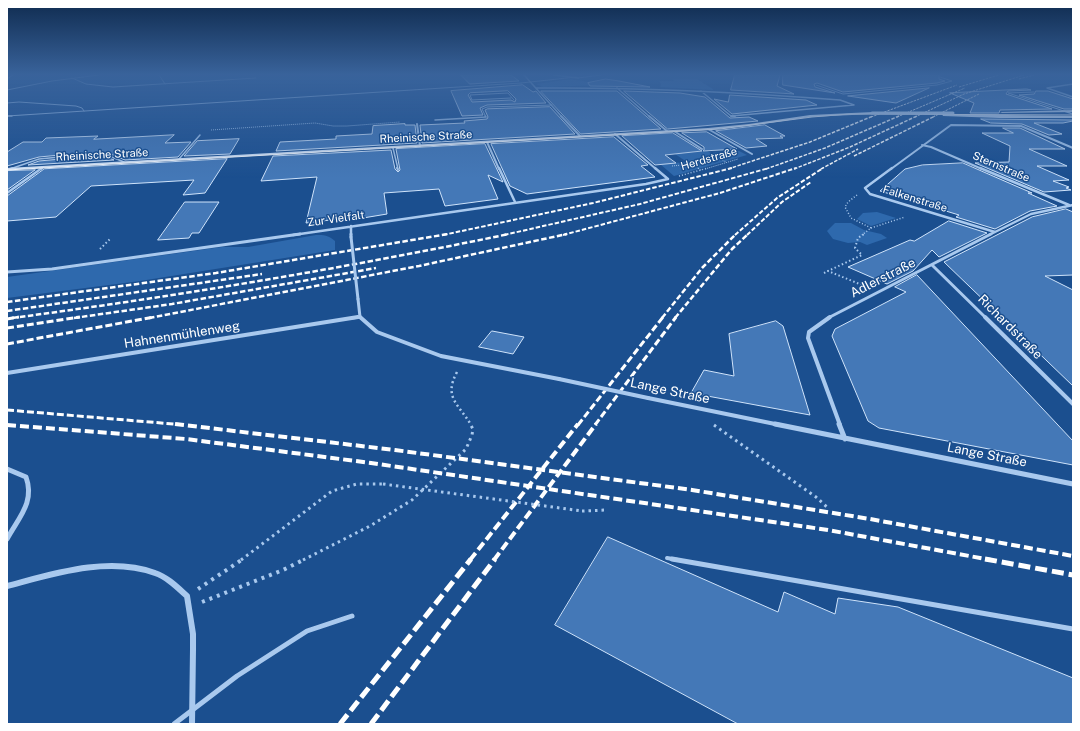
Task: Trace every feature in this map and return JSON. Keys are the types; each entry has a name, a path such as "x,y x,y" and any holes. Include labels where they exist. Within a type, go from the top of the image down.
{"main road":[{"name":"Rheinische Straße","path":"917,114 1064,111 1073,114"},
{"name":"Rheinische Straße","path":"8,169 667,132 749,125 810,116 872,113 1000,118 1073,114"}],"street":[{"path":"556,109 580,136"},
{"path":"641,109 667,132"},
{"path":"723,109 731,116 796,109"},
{"path":"417,124 420,146"},
{"name":"Falkenstraße","path":"994,232 866,191 865,188 951,125 1021,126 1073,148"},
{"name":"Herdstraße","path":"708,129 752,154"},
{"path":"674,131 702,150"},
{"path":"616,134 668,179"},
{"path":"487,142 515,202"},
{"name":"Sternstraße","path":"922,145 931,147 1072,206"},
{"path":"7,193 43,167"},
{"name":"Zur Vielfalt","path":"7,272 52,268 351,226 646,184 668,179"},
{"name":"Adlerstraße","path":"845,439 808,338 809,332 828,319 1031,214 1072,206"},
{"path":"351,226 360,317"},
{"name":"Richardstraße","path":"932,265 1073,404"},
{"name":"Lange Straße","path":"360,317 377,332 441,356 1073,484"},
{"name":"Hahnenmühlenweg","path":"7,373 360,317"},
{"path":"7,469 26,478 30,488 29,501 7,539"},
{"path":"7,586 71,571 111,566 155,573 172,583 188,596 190,607 193,634 192,724"}],"lane":[{"path":"7,116 98,109"},
{"path":"435,120 486,117 482,109"},
{"path":"1058,109 1064,111"},
{"path":"179,160 200,135"},
{"path":"394,148 398,170"},
{"path":"94,155 111,155 115,157 115,159 124,162"},
{"path":"8,169 39,159 60,157"},
{"path":"668,558 1073,630"},
{"path":"174,724 237,676 307,631 352,616"}],"path":[{"path":"200,135 204,131 288,124 315,123 333,126 347,126 400,122"},
{"path":"702,150 718,160"},
{"name":"Herdstraße","path":"668,179 726,163 752,154"},
{"path":"701,170 691,162 722,160 726,163"},
{"path":"866,191 848,202 845,207 847,215 857,222 871,228"},
{"path":"824,273 862,255 854,248 858,238 871,228 895,221 923,210"},
{"path":"100,249 111,238"},
{"path":"828,271 880,292"},
{"path":"190,607 283,570 370,526 412,500 464,451 470,442 473,429 454,403 450,393 452,379 465,360"},
{"path":"715,412 713,425 816,497 828,508"},
{"path":"188,596 232,566 332,491 346,485 366,483 383,484 582,511 607,510"}],"shaded area":[{"path":"707,151 711,153 739,151 747,155 674,176 660,164 687,162 675,154"},
{"path":"877,212 896,218 871,226 857,219 863,213"},
{"path":"835,223 851,223 864,230 881,234 887,238 867,245 860,242 848,243 833,239 827,231"},
{"path":"316,235 326,236 333,239 335,241 335,250 140,281 7,298 7,277 222,247 248,247"}],"building":[{"path":"459,109 480,109 483,115 462,116"},
{"path":"552,109 575,134 422,143 420,125 465,123 464,121 487,119 488,117 485,110"},
{"path":"558,109 638,109 661,129 581,134"},
{"path":"645,109 719,109 730,118 749,117 758,121 668,129"},
{"path":"726,109 778,109 732,114"},
{"path":"972,109 1046,109 1000,110 999,113 970,113"},
{"path":"981,119 1073,121 1063,123 1034,123 1062,134 1049,135 1022,124 991,123"},
{"path":"405,124 415,125 417,143 276,151 280,142 336,139 336,136 372,134 373,126"},
{"path":"765,125 785,136 780,136 783,138 756,139 767,146 746,148 716,131"},
{"path":"1003,128 1020,128 1065,149 1029,149 1067,166 1037,166 1069,180 1053,181 1069,187 1066,188 1071,190 1044,192 975,163 1009,162 1010,146 982,133 1013,133"},
{"path":"707,132 737,149 703,151 704,147 682,133"},
{"path":"673,133 702,151 665,155 676,163 655,165 622,136"},
{"path":"174,135 165,143 191,142 178,157 125,160 108,153 94,153 92,155 93,157 107,157 114,160 28,165 39,161 61,159 62,156 60,155 39,157 7,166 7,152 23,142 42,142 46,138 98,136 94,139"},
{"path":"614,137 648,165 641,166 655,177 527,194 510,186 491,144"},
{"path":"239,139 230,154 184,156 197,141"},
{"path":"485,144 503,182 488,175 498,199 445,206 439,189 384,193 387,214 363,218 362,216 306,223 317,177 261,181 273,156 391,150 395,169 398,172 400,170 396,149"},
{"path":"227,159 205,193 183,195 194,180 91,186 56,217 7,221 7,196 44,169"},
{"path":"963,163 1032,193 1028,193 1057,206 1030,211 995,229 956,217 959,215 880,191 905,169 922,165"},
{"path":"35,170 7,190 7,171"},
{"path":"185,202 219,202 199,233 192,233 189,238 158,240"},
{"path":"1066,209 1073,212 1073,275 1045,276 1073,290 1073,386 944,262 1032,217"},
{"path":"949,221 987,233 939,257 932,250 913,271 887,284 848,267 910,240 914,241"},
{"path":"917,275 1073,441 1073,465 879,428 868,421 832,336 835,329 906,292 895,287"},
{"path":"776,321 783,326 810,415 691,393 704,370 734,376 729,334"},
{"path":"492,331 524,337 513,354 479,347"},
{"path":"608,537 778,612 784,592 835,614 838,598 898,607 1073,678 1073,724 738,724 555,625"}],"tram line":[{"path":"7,170 720,129 812,117 849,114 1073,115"}],"railway":[{"path":"871,117 892,109"},
{"path":"897,117 915,109"},
{"path":"915,117 932,109"},
{"path":"935,116 949,109"},
{"path":"728,169 810,142 873,116"},
{"path":"768,168 825,148 899,116"},
{"path":"794,169 850,147 917,116"},
{"path":"854,156 935,116"},
{"path":"821,169 858,149"},
{"path":"447,234 593,203 732,168"},
{"path":"505,235 640,204 768,168"},
{"path":"566,234 720,193 796,168"},
{"path":"735,235 777,198 823,168"},
{"path":"747,235 782,202 811,182"},
{"path":"7,302 216,273 447,234"},
{"path":"505,235 509,234"},
{"path":"149,318 419,266 566,234"},
{"path":"675,318 732,249 748,234"},
{"path":"12,318 262,280 505,235"},
{"path":"662,318 702,268 735,235"},
{"path":"74,318 172,304 376,268"},
{"path":"7,311 262,274"},
{"path":"7,319 19,317"},
{"path":"7,328 80,317"},
{"path":"7,344 154,317"},
{"path":"578,425 663,317"},
{"path":"595,425 676,317"},
{"path":"7,410 180,425"},
{"path":"175,424 180,425"},
{"path":"542,470 578,424"},
{"path":"560,472 596,424"},
{"path":"7,425 186,439 371,463 529,486"},
{"path":"180,425 185,425"},
{"path":"180,425 395,450 542,470"},
{"path":"529,486 542,470"},
{"path":"542,470 560,472"},
{"path":"547,489 560,472"},
{"path":"560,472 692,490 870,519 1073,556"},
{"path":"470,560 529,486"},
{"path":"529,486 547,489"},
{"path":"494,560 547,489"},
{"path":"547,489 828,530 991,560"},
{"path":"340,724 471,559"},
{"path":"371,724 495,559"},
{"path":"985,559 1073,575"}]}
